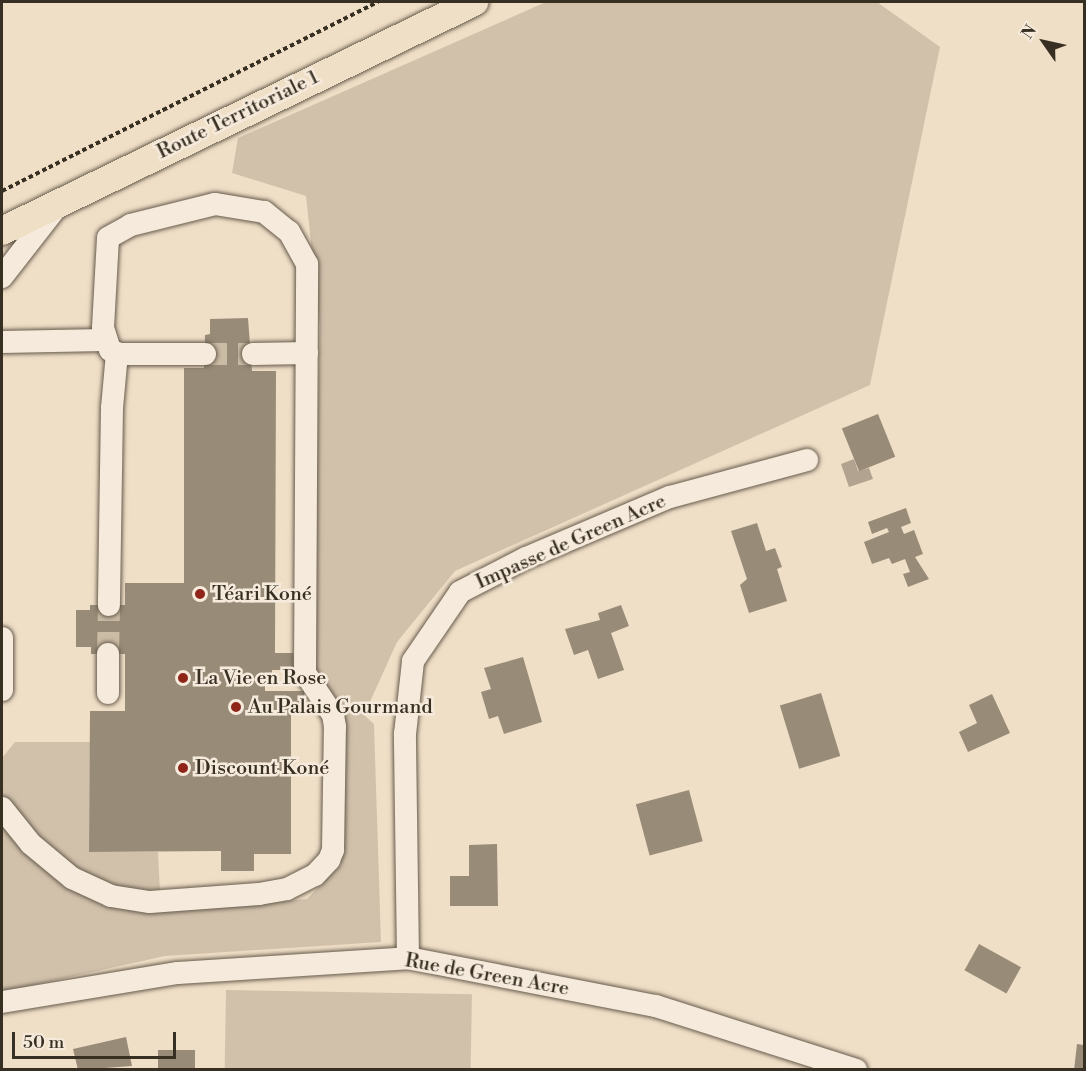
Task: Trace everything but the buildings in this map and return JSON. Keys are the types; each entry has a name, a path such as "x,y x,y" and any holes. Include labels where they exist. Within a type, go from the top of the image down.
{"main road":[{"name":"Route Territoriale 1","path":"2,231 474,2"}],"street":[{"path":"2,277 61,201"},
{"path":"2,808 31,844 72,878 111,896 150,902 259,894 296,884 315,875 329,860 333,850 335,727 333,715 305,673 307,264 289,232 264,212 215,204 131,225 108,238 112,408 109,605"},
{"path":"2,342 205,354"},
{"path":"253,354 307,353"},
{"name":"Impasse de Green Acre","path":"408,958 405,734 413,661 460,592 526,558 670,497 807,460"},
{"path":"2,638 2,690"},
{"path":"108,654 108,693"},
{"name":"Rue de Green Acre","path":"2,1002 178,973 408,958 656,1006 856,1070"}],"path":[{"path":"2,191 378,2"}],"shaded area":[{"path":"546,2 877,2 940,47 870,385 455,571 397,642 364,715 374,724 381,942 165,956 2,992 2,758 15,742 90,742 89,852 158,852 161,912 307,899 341,864 340,715 312,673 320,326 306,196 232,173 238,138"},
{"path":"854,459 858,471 869,468 873,479 849,487 841,464"},
{"path":"226,990 472,994 471,1070 225,1069"}],"tunnel":[{"path":"205,354 253,354"},
{"path":"108,654 109,605"}],"place":[{"name":"Téari Koné","path":"200,594"},
{"name":"La Vie en Rose","path":"183,678"},
{"name":"Au Palais Gourmand","path":"236,707"},
{"name":"Discount Koné","path":"183,768"}]}
